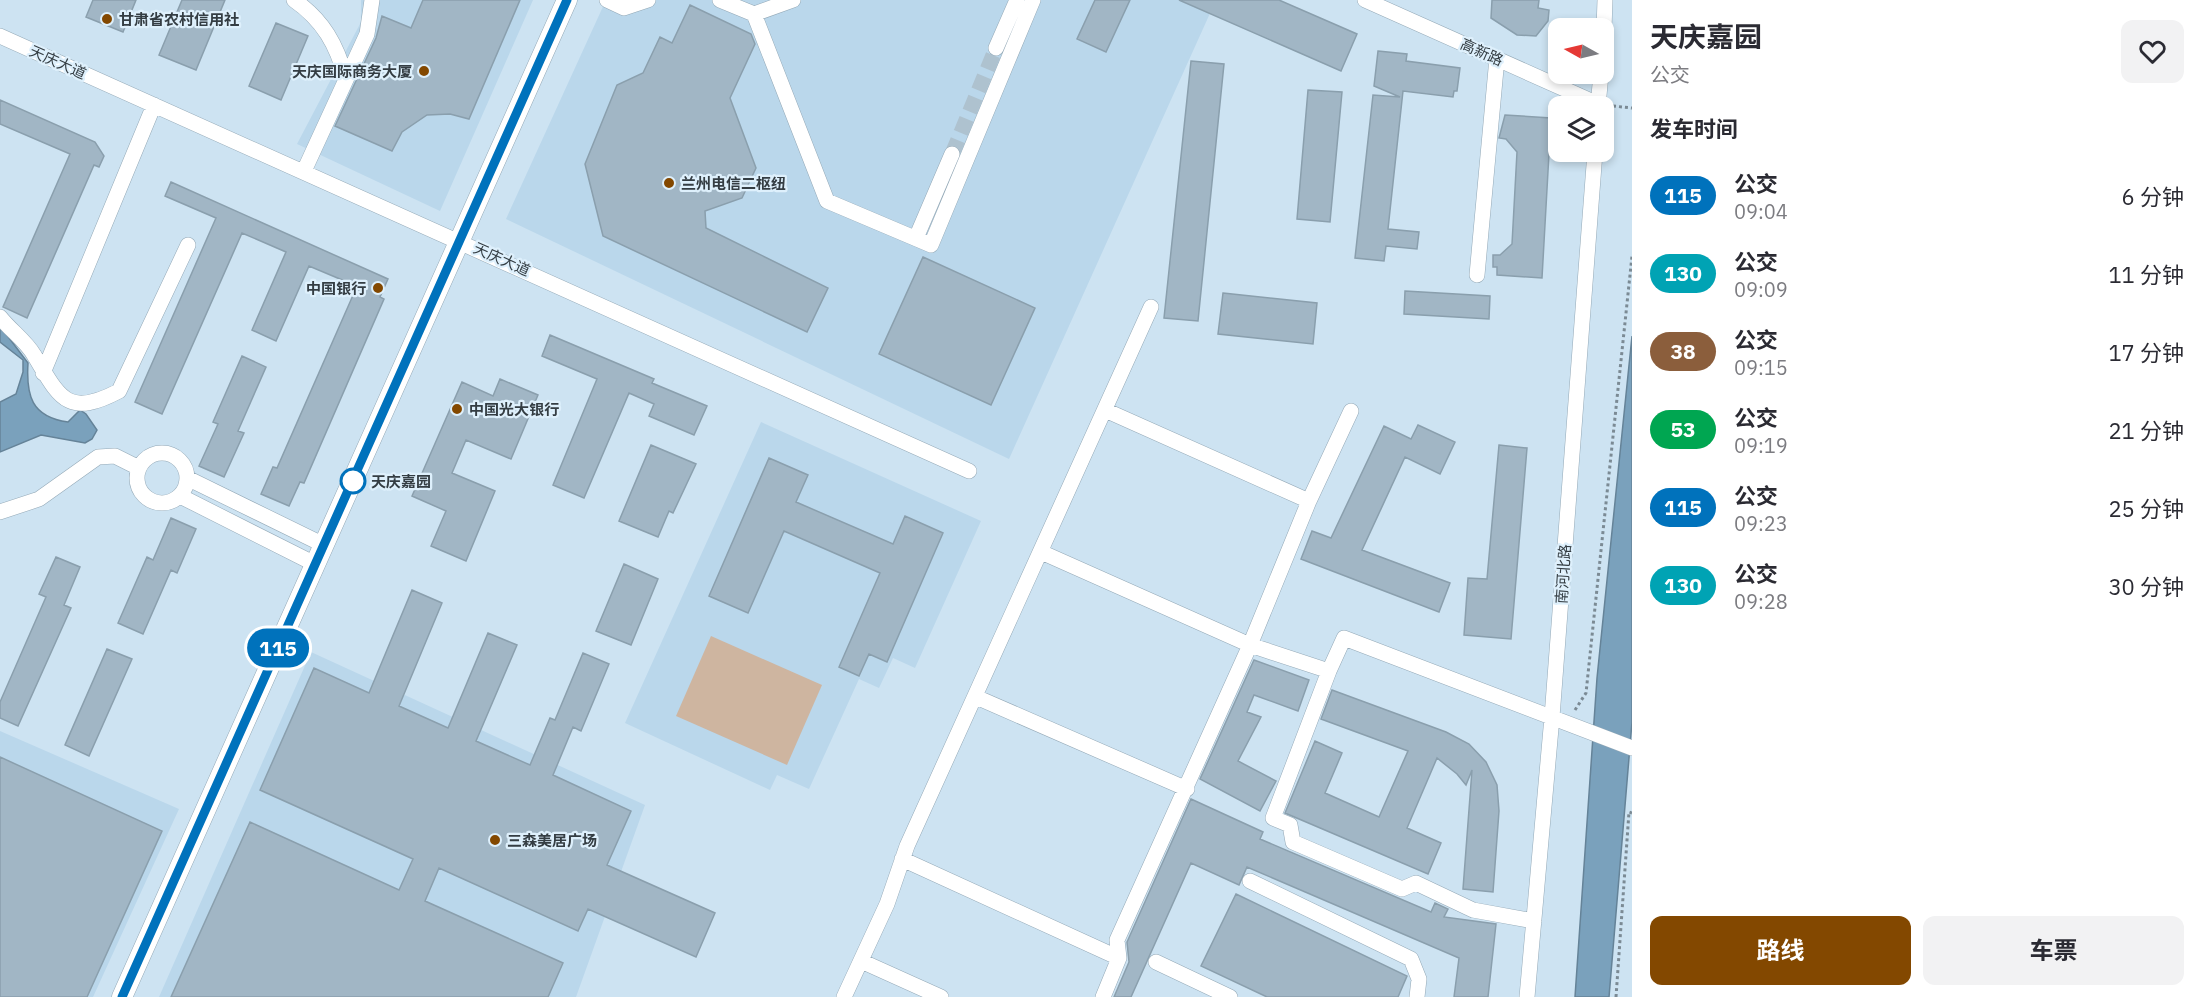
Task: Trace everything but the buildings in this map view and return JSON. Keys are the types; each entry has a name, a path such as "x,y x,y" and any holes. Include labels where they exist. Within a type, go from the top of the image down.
{"main road":[{"path":"122,997 567,0"}],"street":[{"path":"294,0 324,27 339,52 346,79"},
{"path":"304,171 367,34 372,0"},
{"path":"607,0 624,8 648,0"},
{"path":"720,0 754,14 792,0"},
{"path":"996,48 1017,0"},
{"path":"754,14 827,201 931,244 1033,0"},
{"name":"高新路","path":"1365,0 1579,96"},
{"path":"1604,18 1605,0"},
{"name":"天庆大道","path":"0,36 460,240 969,471"},
{"path":"1477,275 1497,58"},
{"path":"43,373 154,105"},
{"path":"916,238 952,154"},
{"name":"南河北路","path":"1527,997 1534,921 1564,723 1594,162"},
{"path":"0,317 33,353 43,373 63,399 82,403 102,401 119,392 188,245"},
{"path":"844,997 887,904 902,859 1151,307"},
{"path":"1105,410 1309,501"},
{"path":"1103,997 1119,958 1117,940 1187,789 1250,645 1309,501 1351,411"},
{"path":"162,453 180,460 187,478 180,496 172,501 152,501 139,487 139,468 153,454 162,453"},
{"path":"0,512 39,499 98,457 115,456 139,468"},
{"path":"187,478 324,545"},
{"path":"180,496 315,564"},
{"path":"1041,552 1250,645 1329,671"},
{"path":"1534,921 1473,910 1416,883 1401,889 1293,842 1290,825 1274,818 1329,671 1344,638 1632,748"},
{"path":"976,697 1187,789"},
{"path":"902,859 1119,958"},
{"path":"1250,881 1411,959 1419,979 1417,997"},
{"path":"861,960 940,997"},
{"path":"1156,962 1230,997"}],"path":[{"path":"1614,106 1632,108"},
{"path":"1564,723 1586,693 1632,256"},
{"path":"1616,997 1629,812 1632,813"}],"shaded area":[{"path":"361,0 533,0 440,211 297,144 361,22"},
{"path":"606,0 1216,0 1009,459 506,219"},
{"path":"0,326 28,363 28,385 33,403 46,415 68,422 80,410 86,414 97,430 92,439 85,443 41,435 0,452 0,402 16,394 23,372 23,360 0,342"},
{"path":"1632,336 1632,722 1609,997 1575,997 1597,678"},
{"path":"761,422 981,521 915,668 893,658 879,688 859,679 809,789 777,775 770,790 625,723"},
{"path":"711,636 822,685 787,765 676,716"},
{"name":"三森美居广场","path":"311,652 645,805 576,997 159,997"},
{"path":"0,731 179,809 93,997 0,997"}],"tunnel":[{"path":"952,154 996,48"}],"bus line":[{"name":"115","path":"122,997 567,0"}],"place":[{"name":"甘肃省农村信用社","path":"107,19"},
{"name":"天庆国际商务大厦","path":"424,71"},
{"name":"兰州电信二枢纽","path":"669,183"},
{"name":"中国银行","path":"378,288"},
{"name":"中国光大银行","path":"457,409"},
{"name":"天庆嘉园","path":"353,481"},
{"name":"三森美居广场","path":"495,840"}]}
